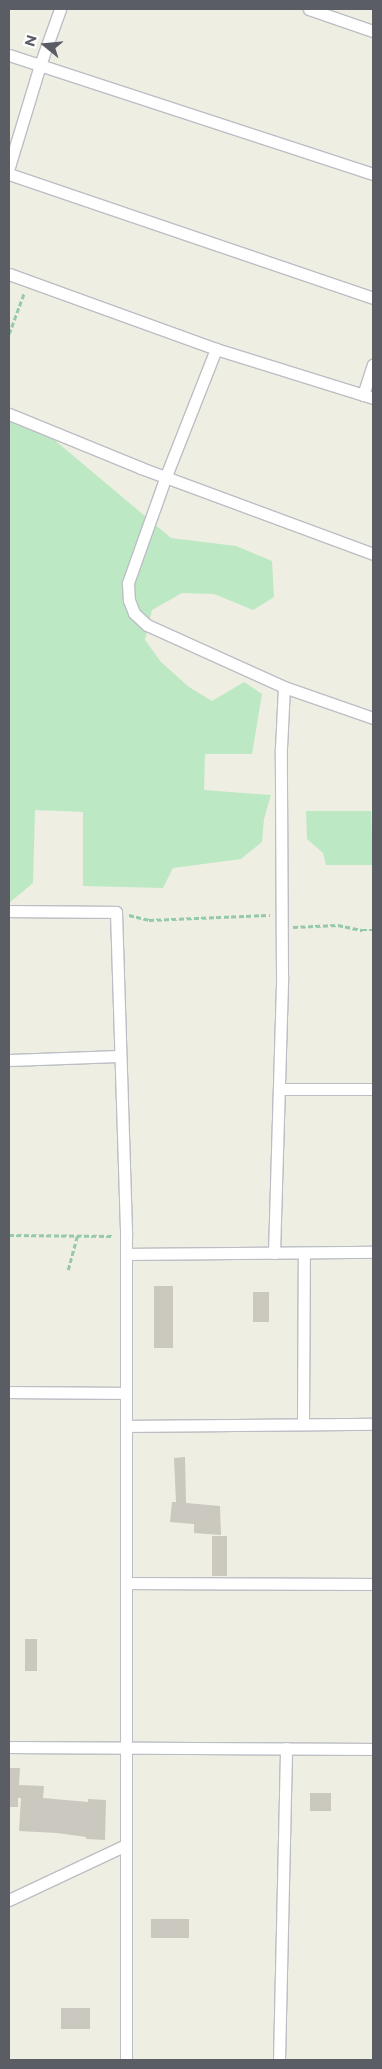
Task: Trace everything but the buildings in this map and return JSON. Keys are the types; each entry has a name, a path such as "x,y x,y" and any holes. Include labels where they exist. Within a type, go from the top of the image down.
{"street":[{"path":"9,167 40,65 60,9"},
{"path":"308,9 373,31"},
{"path":"9,55 373,174"},
{"path":"9,174 373,298"},
{"path":"9,274 216,349 368,396 373,365"},
{"path":"216,349 166,476 128,583 129,600 134,612 147,626 284,687 373,718"},
{"path":"9,414 166,476 373,554"},
{"path":"274,1253 280,1089 282,928 281,748 284,687"},
{"path":"9,911 116,912 126,1236 126,1748 124,1846 126,2060"},
{"path":"9,1060 120,1056"},
{"path":"280,1089 373,1089"},
{"path":"303,1423 304,1252"},
{"path":"126,1254 373,1252"},
{"path":"9,1392 126,1393"},
{"path":"126,1426 303,1423 373,1424"},
{"path":"126,1583 373,1584"},
{"path":"9,1748 373,1749"},
{"path":"279,2060 286,1748"},
{"path":"9,1900 124,1846"}],"path":[{"path":"9,334 28,282"},
{"path":"116,912 149,920 282,915"},
{"path":"282,928 338,925 362,930 373,930"},
{"path":"9,1235 126,1236"},
{"path":"68,1270 77,1236"}],"green space":[{"path":"9,418 45,432 171,538 236,546 272,561 274,597 253,610 214,594 182,593 152,610 145,640 161,662 189,687 212,701 244,682 262,694 252,754 205,754 204,790 271,795 264,819 262,842 241,859 173,868 163,888 83,886 83,812 35,810 33,883 9,903"},
{"path":"306,811 371,811 373,865 326,865 323,853 307,839"}]}
